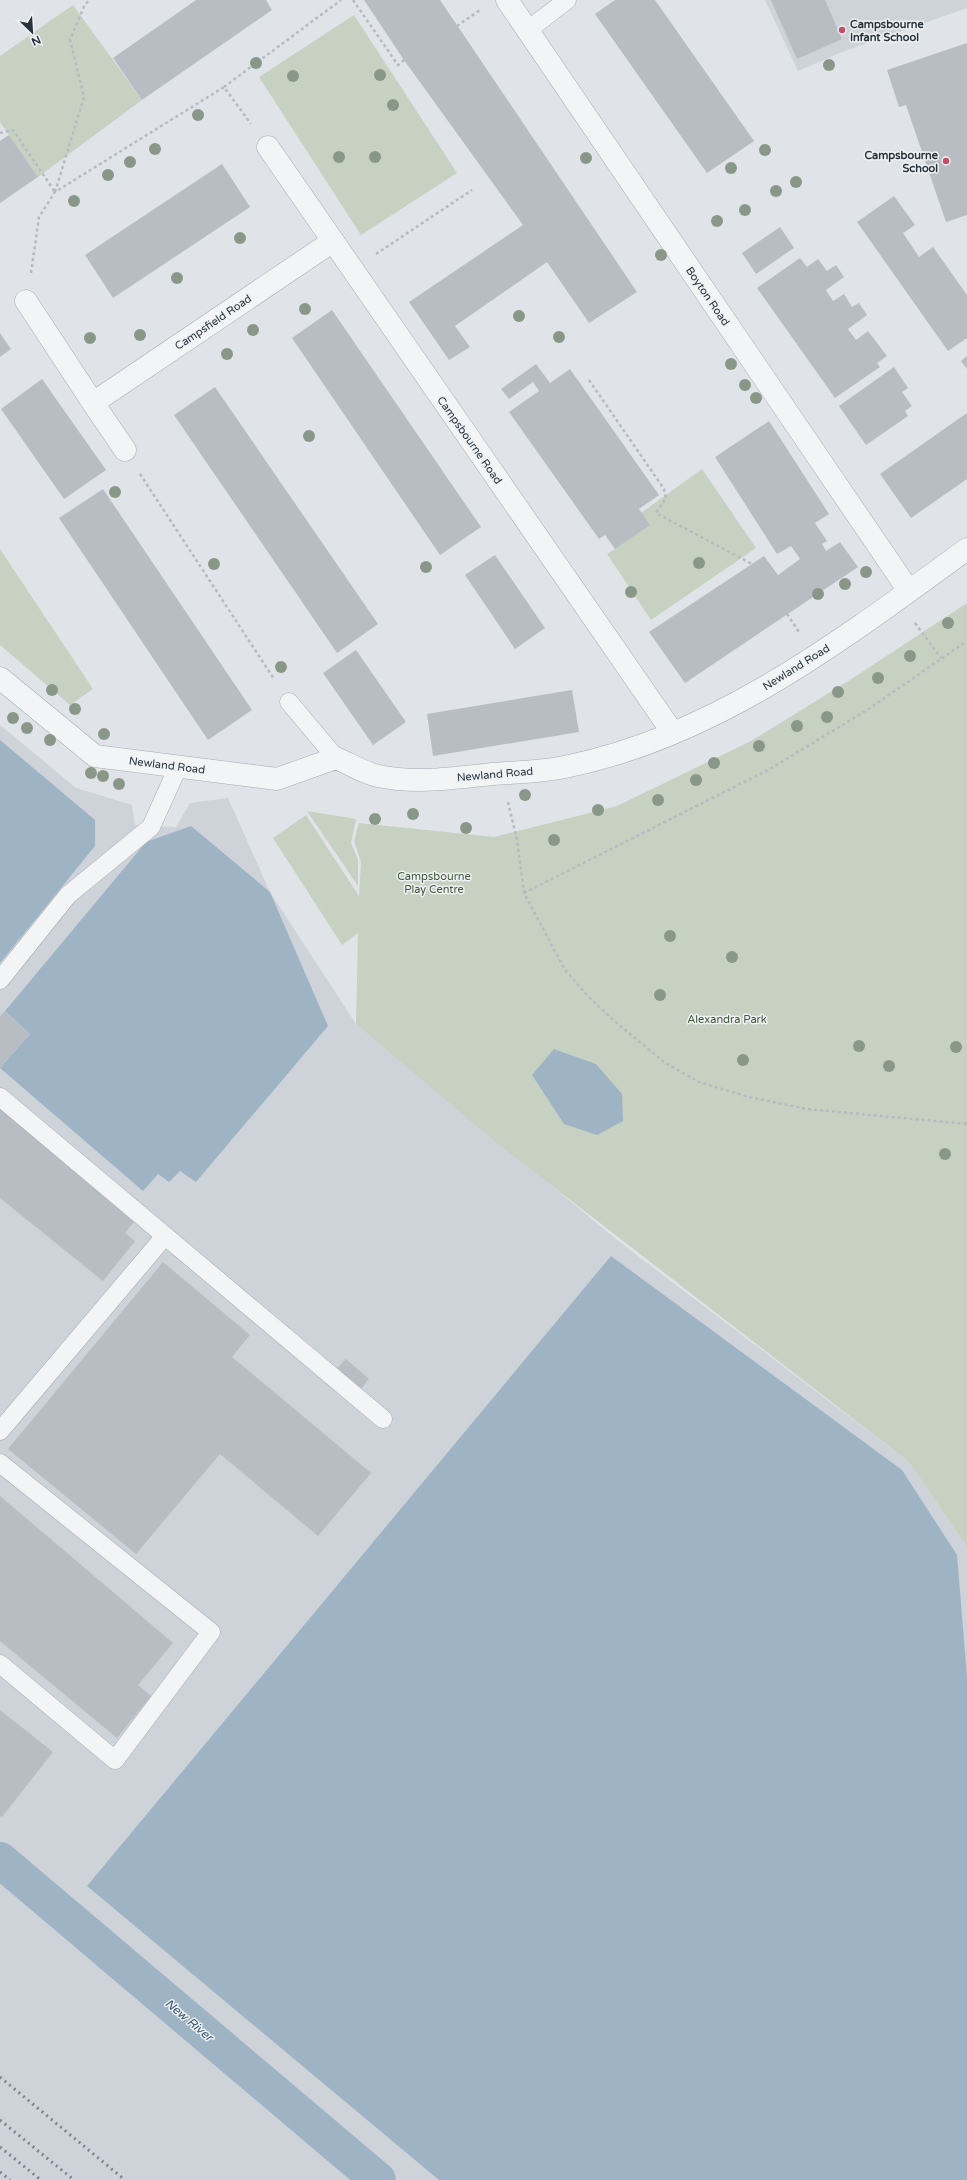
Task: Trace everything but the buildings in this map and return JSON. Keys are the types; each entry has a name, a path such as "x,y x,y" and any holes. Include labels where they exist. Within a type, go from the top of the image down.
{"street":[{"name":"Boyton Road","path":"507,0 903,595"},
{"name":"Campsbourne Road","path":"268,147 673,733"},
{"name":"Campsfield Road","path":"93,403 333,241"},
{"path":"26,301 124,450"},
{"name":"Newland Road","path":"0,678 95,756 277,779 336,758 377,776 415,781 568,767 623,752 673,733 773,684 903,595 967,549"}],"lane":[{"path":"528,30 567,0"},
{"path":"289,702 336,758"},
{"path":"0,980 68,895 151,827 178,767"},
{"path":"0,1097 383,1419"},
{"path":"1,1426 165,1236"},
{"path":"0,1463 211,1632 115,1760 0,1664"}],"path":[{"path":"26,301 39,217 55,192 84,97 70,40 85,4 90,0"},
{"path":"55,192 224,87 341,0"},
{"path":"353,0 398,65 404,60"},
{"path":"457,26 482,9"},
{"path":"224,87 268,147"},
{"path":"0,133 13,130 55,192"},
{"path":"353,270 472,190"},
{"path":"589,380 664,489 666,498 656,513 752,564"},
{"path":"124,450 289,702"},
{"path":"903,595 941,658"},
{"path":"524,893 770,769 867,710 967,641"},
{"path":"502,773 517,840 524,893 565,970 586,995 612,1019 664,1062 699,1082 749,1097 807,1109 967,1124"}],"shaded area":[{"name":"Campsbourne Infant School","path":"765,0 967,0 967,8 842,52 798,71"},
{"path":"0,725 76,788 132,805 135,825 176,827 190,803 228,798 270,892 356,1024 617,1240 909,1462 967,1547 967,2180 0,2180"}],"green space":[{"path":"73,5 142,100 38,177 0,122 0,56"},
{"path":"354,15 457,173 361,235 259,77"},
{"path":"702,469 756,548 651,620 607,554 615,549 641,513"},
{"path":"0,549 93,689 70,705 0,645"},
{"name":"Alexandra Park","path":"967,603 967,1547 909,1462 499,1145 356,1024 358,933 342,945 273,838 306,815 359,896 361,862 354,841 359,823 494,837 617,806 751,741 850,680"},
{"path":"307,811 356,819 351,843 358,860 358,886"}],"water":[{"path":"0,740 95,820 95,846 0,963"},
{"path":"191,826 270,892 328,1026 196,1182 180,1171 169,1182 158,1174 143,1191 0,1068 30,1034 5,1011 146,842"},
{"path":"554,1049 596,1064 622,1094 623,1121 597,1135 564,1124 532,1075"},
{"path":"611,1256 902,1470 957,1555 967,1676 967,2180 439,2180 87,1886"}],"waterway":[{"name":"New River","path":"0,1860 378,2180"}],"railway":[{"path":"0,2077 125,2180"},
{"path":"0,2120 74,2180"},
{"path":"0,2147 41,2180"},
{"path":"0,2172 10,2180"}],"place":[{"name":"Campsbourne Infant School","path":"842,30"},
{"name":"Campsbourne School","path":"946,161"}],"park label":[{"name":"Campsbourne Play Centre","path":"434,882"}]}
